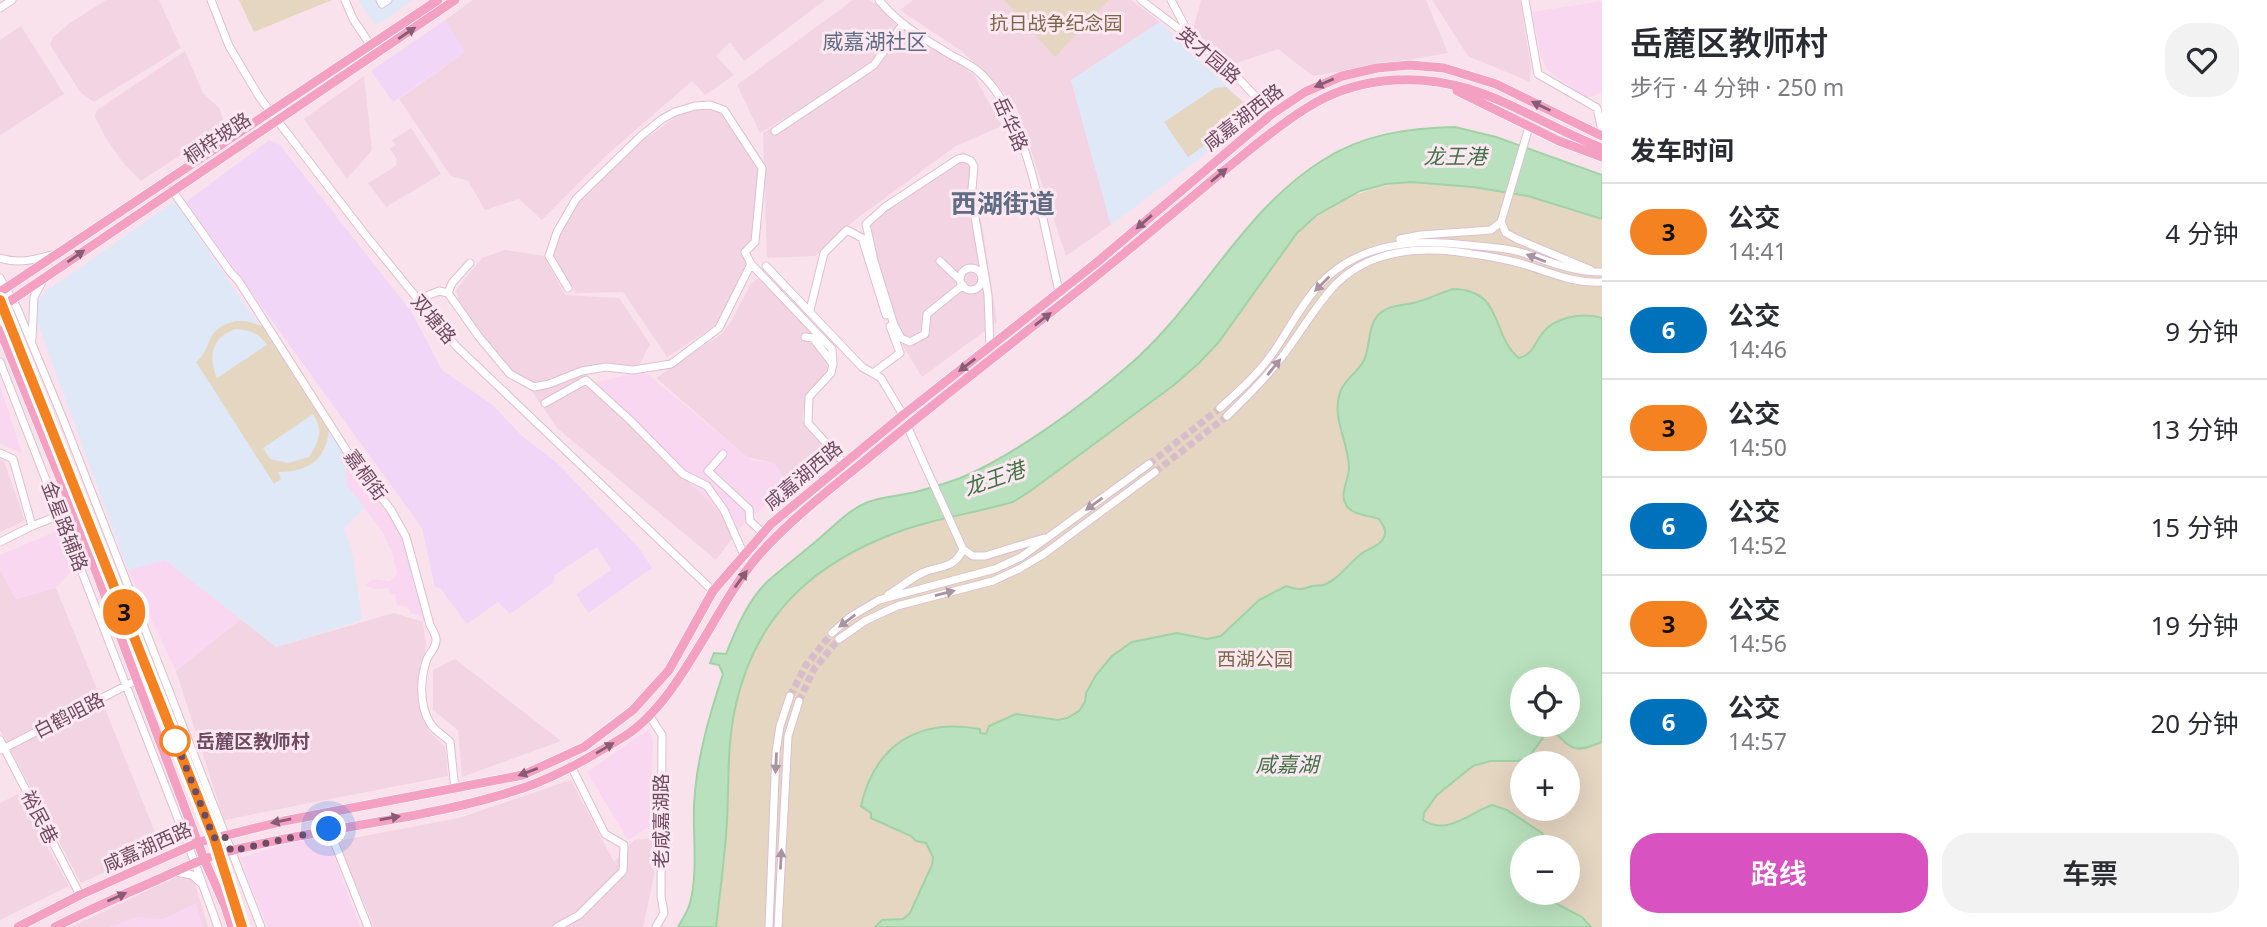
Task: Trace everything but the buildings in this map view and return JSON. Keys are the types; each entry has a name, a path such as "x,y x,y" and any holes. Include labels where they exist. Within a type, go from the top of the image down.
{"main road":[{"name":"桐梓坡路","path":"1,305 172,190 437,0"},
{"name":"桐梓坡路","path":"3,290 55,254 455,0"},
{"name":"咸嘉湖西路","path":"19,927 80,895 199,842 284,821 523,775 584,747 634,710 669,670 713,591 763,533 903,415 1096,263 1272,114 1305,92 1342,76 1395,66 1428,66 1461,72 1496,84 1602,136"},
{"name":"咸嘉湖西路","path":"55,927 88,910 219,854 329,829 466,804 530,785 631,732 649,715 679,676 755,560 808,507 1280,125 1319,100 1379,82 1408,80 1440,83 1493,96 1602,148"},
{"path":"1440,83 1528,130 1602,157"},
{"path":"1,305 214,838 242,927"},
{"path":"0,330 54,469 73,510 199,842 199,861 225,906 232,927"}],"street":[{"path":"0,8 12,0"},
{"name":"双塘路","path":"211,0 229,46 260,99 455,345 713,591"},
{"path":"345,0 353,19 371,46"},
{"path":"380,0 382,4 388,0"},
{"name":"岳华路","path":"879,0 890,14 903,24 978,70 996,91 1017,128 1064,302"},
{"name":"英才园路","path":"1141,0 1224,63 1272,114"},
{"path":"1171,0 1191,38"},
{"path":"1525,0 1538,74 1597,108 1602,131"},
{"path":"775,131 874,65 903,24"},
{"path":"568,288 549,256 557,232 576,199 662,119 695,106 710,105 724,110 762,168 755,242 745,252 751,264 832,349 831,373 809,397 808,423 844,463"},
{"path":"1220,408 1247,384 1320,285 1343,265 1391,242 1421,234 1491,230 1502,220 1528,130"},
{"path":"940,261 961,283 927,314 925,334 910,342 901,338 894,325 874,261 866,224 886,207 958,159 964,158 974,166 974,208 988,295 990,348"},
{"name":"嘉桐街","path":"172,190 245,289 350,456 360,464 406,537 430,625 437,638 423,674 424,705 431,725 450,742 455,789"},
{"path":"1502,220 1506,233 1517,239 1598,272"},
{"path":"810,310 824,253 847,230 862,238 900,353 873,373"},
{"path":"1368,252 1389,245 1436,240 1518,251 1572,270 1598,272"},
{"path":"1227,416 1257,388 1285,354 1310,315 1338,282 1358,268 1392,253 1427,248 1471,254 1519,264 1556,277 1586,283 1602,282"},
{"path":"0,258 10,262 32,261 55,254"},
{"path":"449,293 453,283 470,263"},
{"path":"417,300 439,290 449,293 479,337 510,374 534,387 549,384 582,370 606,367 633,370 664,361 671,364 719,328 751,264"},
{"path":"766,266 862,367 881,379 903,415"},
{"name":"金星路辅路","path":"0,278 3,290 13,299 64,419 261,927"},
{"path":"32,343 34,297 43,279"},
{"path":"806,337 813,338 833,364"},
{"name":"金星路辅路","path":"0,362 125,686 189,846 199,861 203,885 218,927"},
{"path":"545,403 586,380 683,474 707,486 724,510 744,555"},
{"path":"906,426 963,550 973,556 985,556 1051,536"},
{"path":"0,453 13,459 32,526"},
{"path":"723,454 708,471 749,509 750,521 763,533"},
{"path":"879,600 995,569 1021,557 1149,464"},
{"path":"839,639 865,621 897,606 993,580 1019,569 1044,554 1154,472"},
{"path":"0,542 73,510"},
{"path":"832,633 850,617 921,574 959,560 963,550"},
{"name":"白鹤咀路","path":"2,749 137,680"},
{"path":"769,927 776,752 780,726 790,696"},
{"path":"778,927 788,736 799,701"},
{"name":"老咸嘉湖路","path":"649,715 662,735 661,896 664,914 656,927"},
{"name":"裕民巷","path":"0,740 2,749 80,895"},
{"path":"557,927 579,915 623,871 624,845 605,834 571,765"},
{"path":"329,829 368,927"},
{"path":"175,872 192,875 203,885"}],"shaded area":[{"path":"106,0 159,0 181,48 94,102 81,93 50,45 53,37 70,23"},
{"path":"358,0 413,0 376,26"},
{"path":"473,0 825,0 744,61 730,42 716,56 734,75 705,95 692,81 608,154 542,220 519,199 485,210 468,181 451,176 399,99 465,52 445,20"},
{"path":"853,0 870,0 974,75 1002,126 956,146 855,220 815,256 767,258 763,133 807,105 760,133 737,85"},
{"path":"913,0 1131,0 1160,22 1071,80 1111,225 1066,256 1016,105 963,52 900,10"},
{"path":"1201,0 1426,0 1448,53 1313,76 1278,49 1233,64 1193,30"},
{"path":"1432,0 1520,0 1531,68 1530,82 1468,56"},
{"path":"1602,1 1602,92 1587,98 1547,70 1541,56 1532,12"},
{"path":"445,20 465,52 393,102 371,71"},
{"path":"1160,22 1257,115 1111,225 1071,80"},
{"path":"21,26 64,94 0,135 0,40"},
{"path":"185,51 203,93 220,109 225,126 141,181 124,164 107,140 95,117 97,110"},
{"path":"364,76 372,150 347,179 304,119"},
{"path":"702,108 722,111 759,169 753,240 742,253 746,264 716,325 667,357 623,292 575,293 551,256 559,232 578,200 646,138 680,114"},
{"path":"411,128 441,174 386,207 368,183 396,166 397,159 390,149 396,145 392,140"},
{"path":"269,140 280,145 411,311 442,370 494,406 522,436 556,462 639,548 652,568 588,613 576,594 611,570 597,547 555,575 553,583 510,614 498,602 467,624 440,588 435,587 422,528 186,202"},
{"path":"964,151 975,178 997,322 922,377 894,331 862,222"},
{"path":"175,201 353,466 345,469 347,486 365,508 344,528 353,557 362,620 276,647 165,560 128,570 32,308 45,292"},
{"path":"505,250 544,256 565,295 619,298 650,344 638,368 605,364 578,369 634,419 662,456 739,529 716,560 557,428 532,391 511,371 459,303 456,290 482,258"},
{"path":"757,278 782,300 827,348 830,366 805,399 802,420 830,454 788,484 774,463 747,457 656,378 721,334"},
{"path":"644,371 751,460 774,463 788,484 739,529 674,468 592,383"},
{"path":"0,386 22,453 0,444"},
{"path":"0,460 4,461 25,521 0,532"},
{"path":"360,465 398,524 428,618 423,622 418,614 411,614 408,607 397,605 395,594 390,594 388,588 373,589 365,585 373,579 390,581 397,574 392,552 382,531 347,486 345,467"},
{"path":"57,531 75,567 56,588 16,599 0,570 0,555"},
{"path":"165,560 241,619 176,671 128,570"},
{"path":"0,570 16,599 56,588 161,847 81,883 0,730"},
{"path":"394,613 423,622 426,645 420,700 429,731 445,747 448,776 224,820 176,671 241,619 276,647"},
{"path":"455,659 561,741 462,777 458,730 433,710 433,670"},
{"path":"649,729 653,741 650,826 628,840 587,772"},
{"path":"571,780 614,862 634,840 654,838 654,876 643,927 374,927 338,841 459,818"},
{"path":"18,794 69,886 0,920 0,803"},
{"path":"327,837 360,927 267,927 240,858 293,842"},
{"path":"191,870 208,927 71,927"},
{"path":"196,903 203,927 109,927 137,917 163,919"}],"green space":[{"path":"239,0 332,0 254,32"},
{"name":"抗日战争纪念园","path":"1004,0 1109,0 1055,57"},
{"path":"1226,87 1244,103 1246,116 1188,157 1164,122 1215,88"},
{"name":"西湖公园","path":"1411,182 1473,186 1528,196 1602,219 1602,927 717,927 735,709 743,678 755,650 786,603 807,583 856,550 900,531 1013,502 1029,492 1174,385 1199,363 1297,233 1336,204 1378,188"},
{"path":"246,321 266,327 329,429 324,449 314,462 298,470 278,472 281,479 274,484 196,362 202,357 214,333 226,324","holes":["235,329 254,333 267,345 217,378 212,356 216,343","313,414 319,436 309,457 288,463 270,459 263,448"]}],"water":[{"name":"龙王港","path":"1455,127 1496,137 1602,175 1602,219 1528,196 1473,187 1411,182 1386,184 1360,191 1317,215 1297,233 1218,343 1199,363 1174,385 1029,492 1013,502 885,537 856,550 807,583 786,603 769,625 743,678 732,722 725,847 716,927 678,927 688,909 692,891 695,867 695,789 700,756 723,674 719,665 710,663 714,653 726,654 738,625 768,581 861,505 948,482 985,467 1027,442 1091,397 1127,367 1177,316 1268,205 1294,181 1323,160 1370,138 1420,129"},
{"name":"咸嘉湖","path":"1453,289 1470,291 1481,297 1489,305 1504,338 1519,358 1530,352 1546,329 1560,320 1577,316 1602,318 1602,742 1580,749 1559,737 1580,737 1580,667 1510,667 1510,737 1544,737 1533,751 1510,751 1510,761 1490,761 1473,766 1437,795 1424,813 1423,820 1441,826 1458,822 1492,805 1507,810 1510,812 1510,821 1524,821 1543,835 1510,835 1510,905 1559,905 1582,917 1591,927 875,927 882,920 903,919 910,913 932,865 933,857 926,843 916,841 911,836 871,818 871,813 861,806 877,766 889,751 903,740 919,732 938,728 980,729 980,733 986,734 989,726 1016,714 1058,720 1067,718 1079,711 1096,675 1112,656 1132,642 1177,633 1207,639 1221,636 1259,600 1286,586 1302,589 1328,583 1361,554 1381,541 1385,532 1379,519 1352,511 1344,501 1349,468 1339,420 1338,400 1343,386 1364,360 1372,325 1378,315 1390,308 1418,302"}],"tunnel":[{"path":"1149,464 1220,408"},
{"path":"1155,472 1227,416"},
{"path":"790,696 806,665 832,633"},
{"path":"799,701 814,669 839,639"}],"bus line":[{"name":"3","path":"0,300 214,838 242,927"}],"place":[{"name":"岳麓区教师村","path":"175,741"}],"district":[{"name":"威嘉湖社区","path":"875,41"},
{"name":"西湖街道","path":"1003,203"}],"route":[{"path":"175,741 174,737 214,838 224,835 231,851 329,829"}]}
